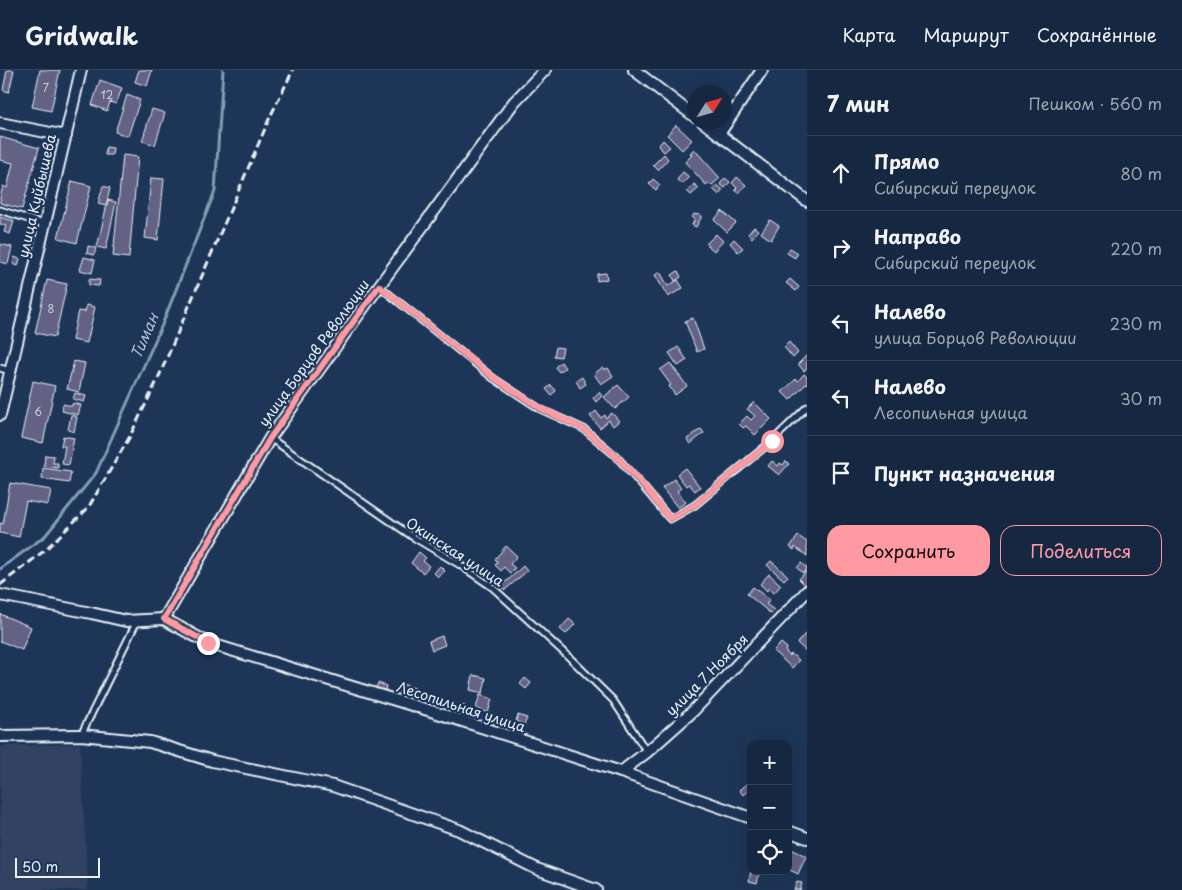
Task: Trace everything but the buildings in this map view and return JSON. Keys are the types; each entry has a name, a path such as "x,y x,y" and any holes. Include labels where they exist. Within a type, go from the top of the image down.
{"street":[{"name":"улица Куйбышева","path":"0,415 82,70"},
{"name":"улица Борцов Революции","path":"164,619 270,438 514,102 545,70"},
{"path":"634,70 687,111"},
{"path":"719,134 762,70"},
{"path":"0,123 66,136"},
{"path":"714,130 807,201"},
{"name":"улица 7 Ноября","path":"621,772 647,752 693,711 807,591"},
{"path":"0,595 126,621 164,619"},
{"name":"Лесопильная улица","path":"164,619 208,643 418,707 621,772 747,817"},
{"path":"0,736 81,736 150,742 212,761 333,786 459,830 537,869 596,890"},
{"path":"792,832 807,838"}],"lane":[{"path":"0,210 45,224"},
{"path":"379,286 494,378 540,408 584,429 616,456 670,519 695,505 772,441 807,407"},
{"path":"0,368 10,371"},
{"name":"Окинская улица","path":"270,438 406,532 492,587 613,700 647,752"},
{"path":"81,736 137,621"}],"shaded area":[{"path":"80,744 88,890 0,890 0,746"}],"waterway":[{"name":"Тиман","path":"0,569 45,536 96,473 162,325 215,191 223,70"}],"railway":[{"path":"0,585 44,551 88,508 129,438 157,381 270,117 293,70"}],"route":[{"path":"208,643 164,619 270,438 379,286 494,378 540,408 584,429 616,456 670,519 695,505 772,441"}]}
